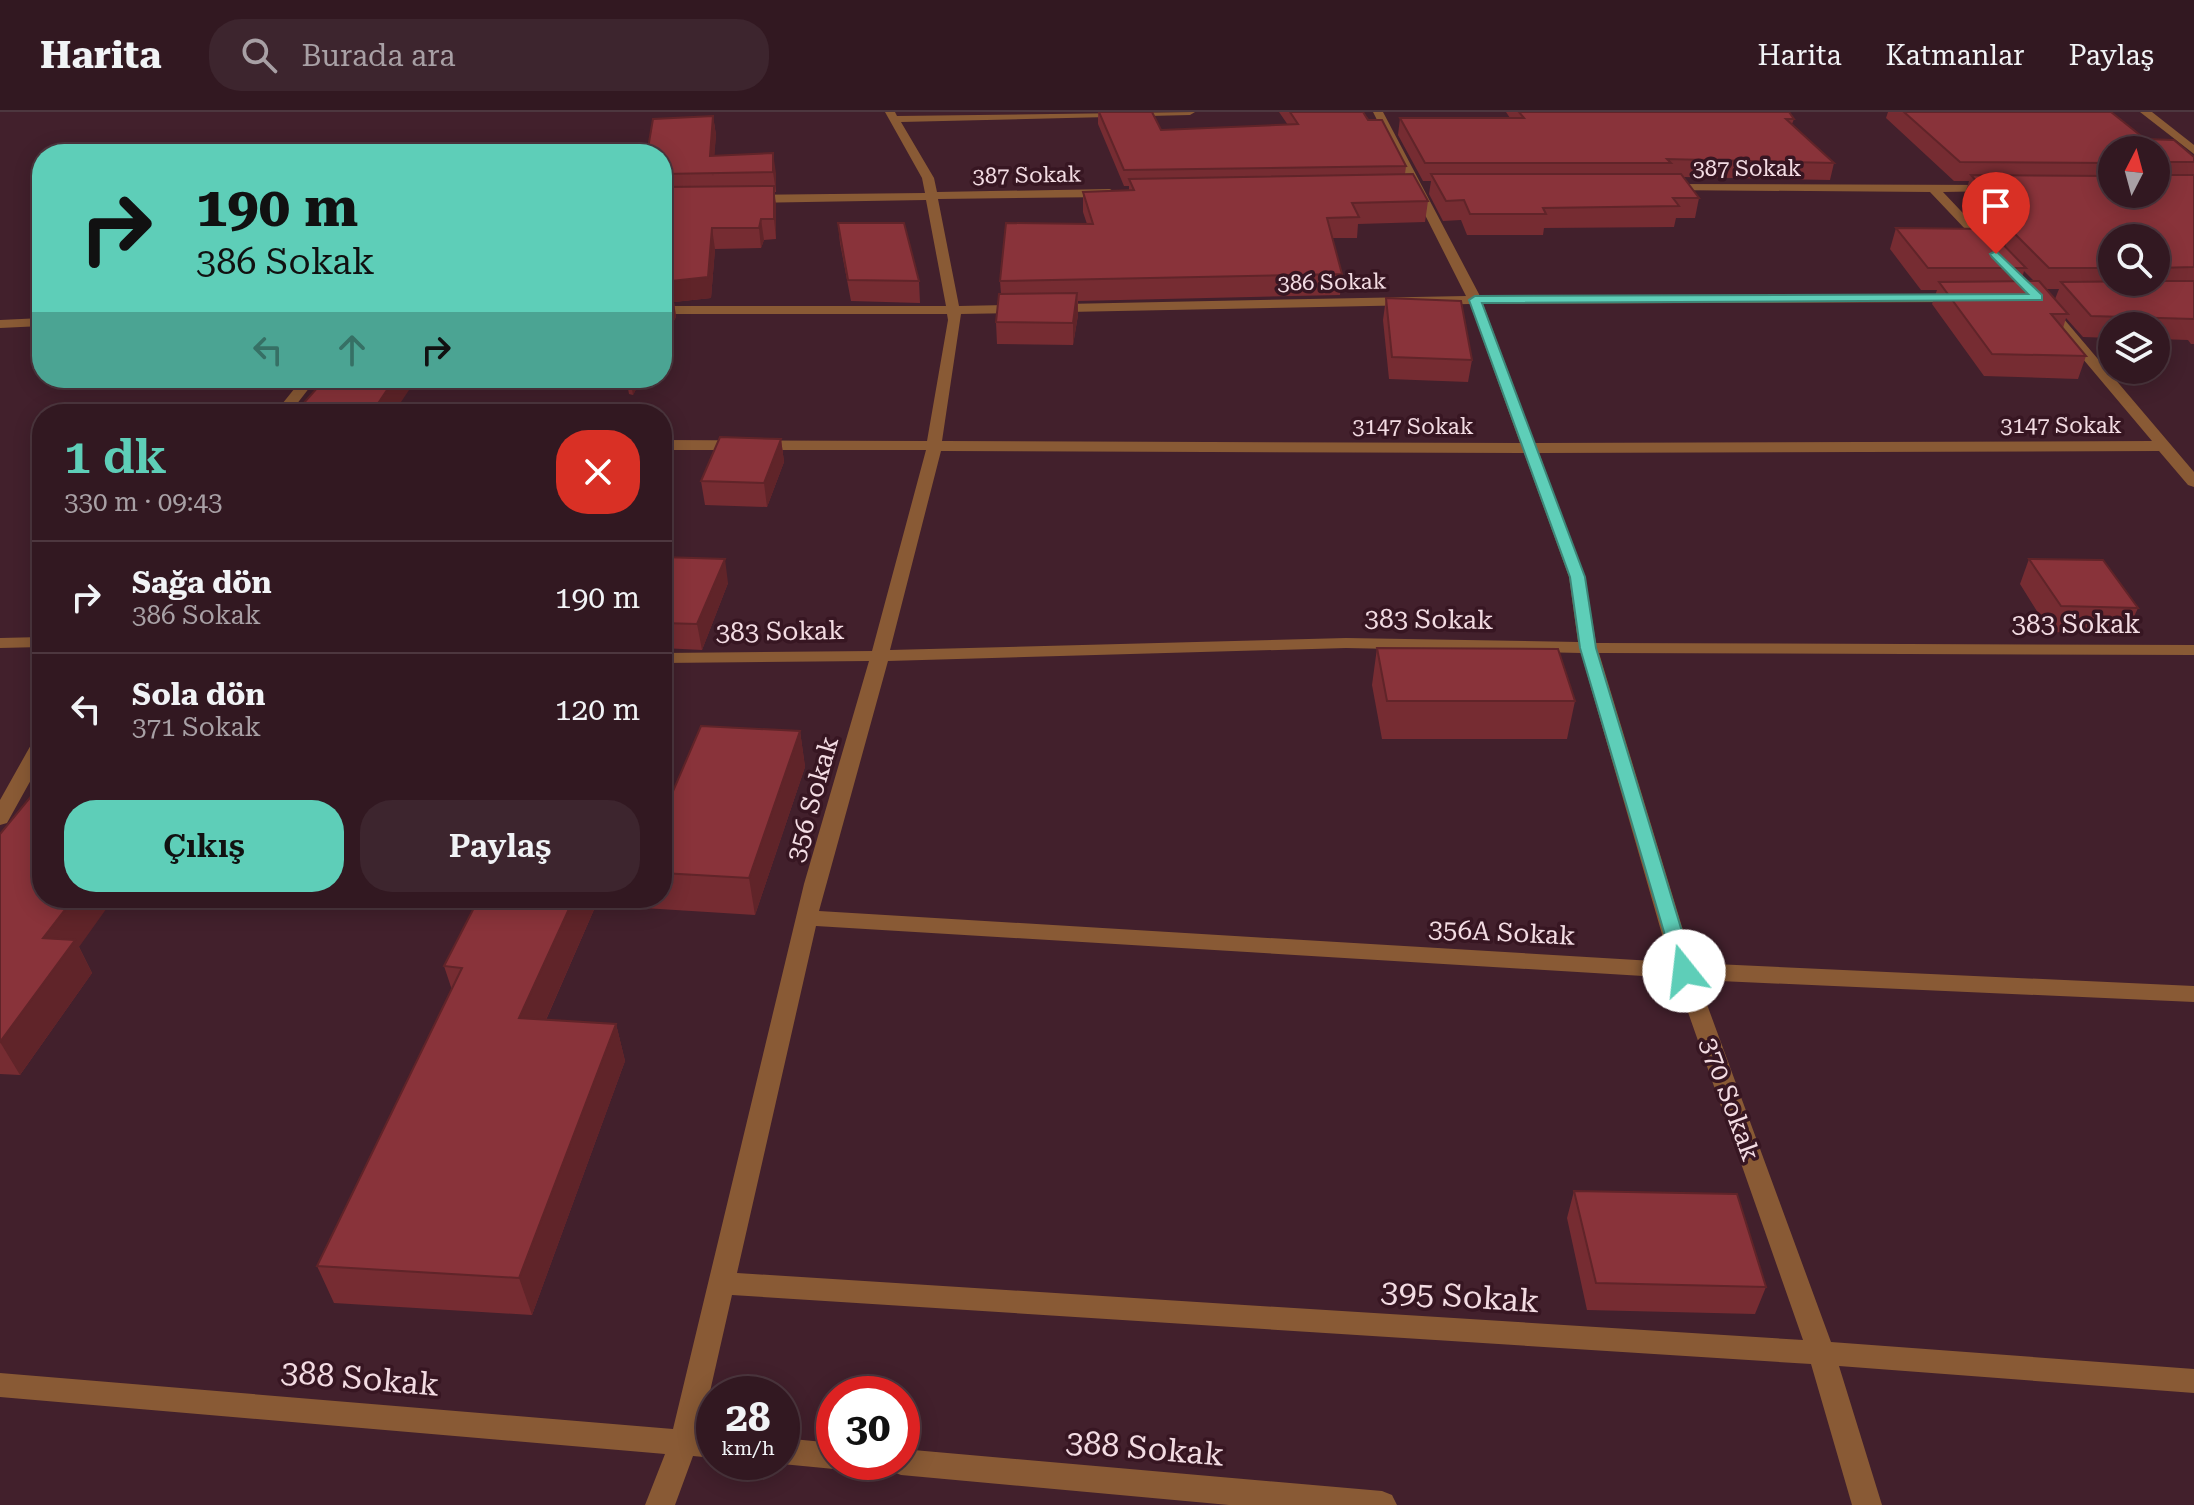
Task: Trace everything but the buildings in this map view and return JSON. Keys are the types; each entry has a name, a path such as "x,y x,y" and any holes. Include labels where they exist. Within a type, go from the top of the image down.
{"street":[{"path":"892,116 1190,112"},
{"name":"370 Sokak","path":"1378,112 1475,300 1577,577 1588,648 1684,971 1821,1353 1867,1505"},
{"path":"2145,112 2194,151"},
{"name":"356 Sokak","path":"660,1505 684,1443 807,918 934,447 955,320 928,178 892,116"},
{"name":"387 Sokak","path":"1652,188 2008,189"},
{"path":"1933,189 1996,254"},
{"name":"387 Sokak","path":"741,199 1120,193"},
{"path":"2053,297 2038,298 2194,482"},
{"name":"386 Sokak","path":"672,310 951,310 1475,300 1975,298"},
{"path":"0,324 32,322"},
{"path":"289,404 302,388"},
{"name":"3147 Sokak","path":"672,445 2164,446"},
{"path":"0,643 32,642"},
{"name":"383 Sokak","path":"672,658 880,656 1346,643 1588,648 2194,650"},
{"path":"0,818 32,761"},
{"name":"356A Sokak","path":"807,918 1684,971 2194,994"},
{"name":"395 Sokak","path":"721,1283 1821,1353 2194,1381"},
{"name":"388 Sokak","path":"0,1385 696,1444"},
{"name":"388 Sokak","path":"920,1464 1382,1505"}],"route":[{"path":"1684,971 1588,648 1577,577 1475,300 2038,298 1996,254"}]}
